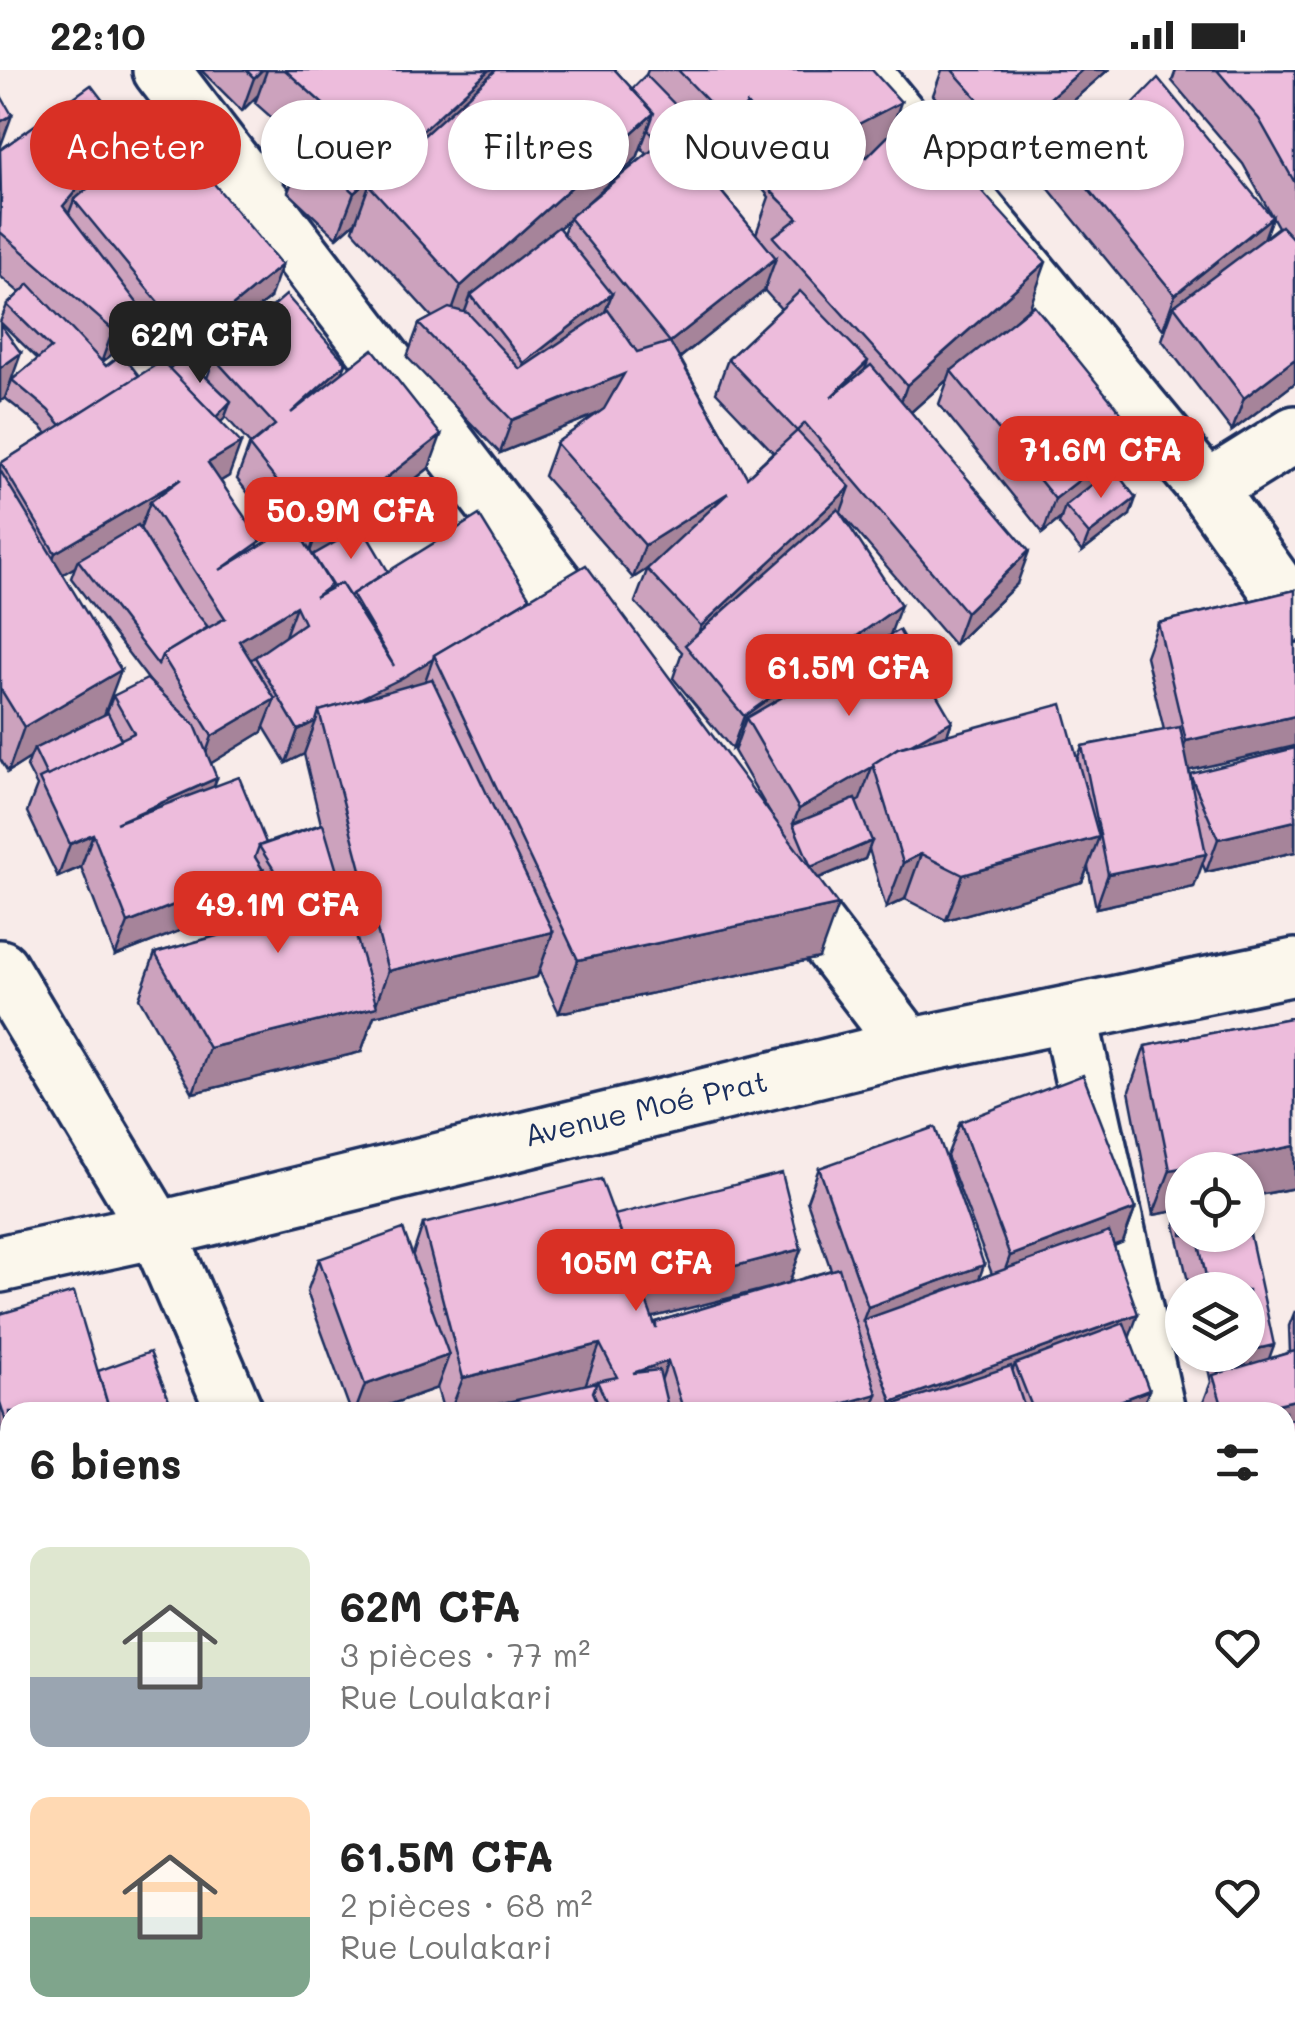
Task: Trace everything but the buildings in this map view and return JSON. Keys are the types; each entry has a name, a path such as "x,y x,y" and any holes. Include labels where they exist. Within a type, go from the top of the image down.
{"street":[{"path":"161,70 632,684"},
{"path":"860,70 1207,488 1295,614"},
{"path":"1207,488 1295,434"},
{"path":"752,842 910,1047"},
{"path":"0,968 157,1230 231,1402"},
{"name":"Avenue Moé Prat","path":"0,1264 157,1230 910,1047 1295,968"},
{"path":"1069,1015 1156,1402"}]}
